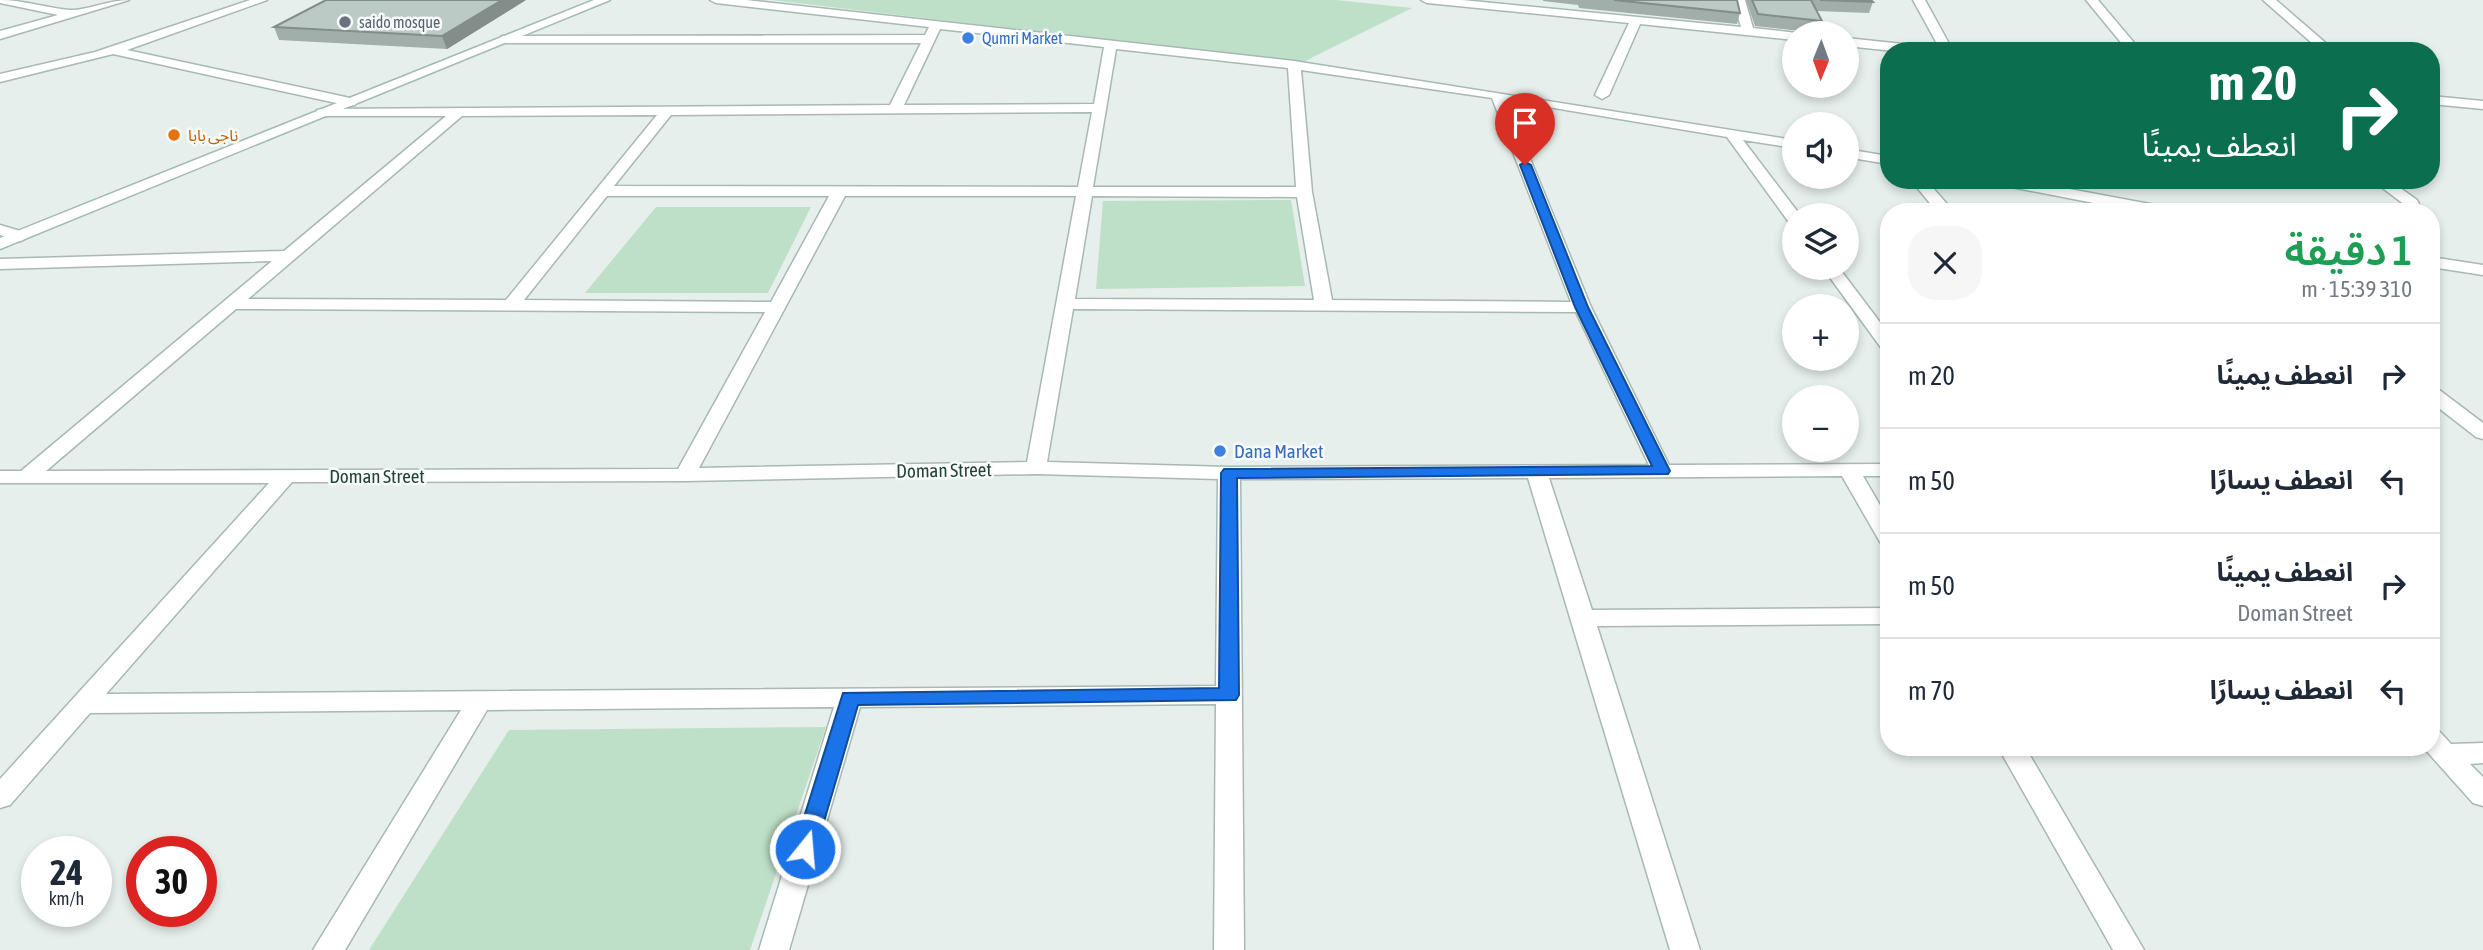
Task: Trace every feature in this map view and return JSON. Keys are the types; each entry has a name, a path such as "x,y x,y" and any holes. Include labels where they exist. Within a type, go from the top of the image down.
{"street":[{"path":"0,35 123,0"},
{"path":"0,78 28,73 109,50 261,0"},
{"path":"0,244 604,0"},
{"path":"716,0 1294,65 1782,142"},
{"path":"1427,0 1782,35"},
{"path":"1560,13 1561,0"},
{"path":"1738,0 1748,31"},
{"path":"1919,0 1942,42"},
{"path":"2092,0 2127,42"},
{"path":"2269,0 2318,42"},
{"path":"0,1 73,15"},
{"path":"1602,95 1636,21"},
{"path":"895,109 937,24"},
{"path":"506,39 930,38"},
{"path":"1859,43 1880,46"},
{"path":"1036,468 1111,44"},
{"path":"109,50 350,102"},
{"path":"1294,65 1304,192 1324,305"},
{"path":"1497,95 1582,307 1662,471"},
{"path":"2440,101 2483,105"},
{"path":"322,113 1100,108"},
{"path":"511,305 667,111"},
{"path":"26,477 458,113"},
{"path":"1730,132 1783,203"},
{"path":"1859,155 1880,159"},
{"path":"1926,189 1938,203"},
{"path":"2044,189 2117,203"},
{"path":"2392,189 2412,203"},
{"path":"602,191 1304,192"},
{"path":"685,475 839,192"},
{"path":"0,230 21,236"},
{"path":"0,264 289,256"},
{"path":"2440,263 2483,270"},
{"path":"1840,280 1880,334"},
{"path":"232,304 777,307"},
{"path":"1065,304 1582,307"},
{"path":"2440,400 2483,433"},
{"name":"Doman Street","path":"0,477 685,475 1036,468 1229,473 1880,470"},
{"path":"1849,471 1880,523"},
{"path":"1537,472 1685,950"},
{"path":"1229,473 1229,950"},
{"path":"0,797 286,476"},
{"path":"1582,618 1880,616"},
{"path":"83,704 1229,695"},
{"path":"774,950 850,698"},
{"path":"328,950 479,702"},
{"path":"2440,747 2483,753"},
{"path":"2440,749 2483,794"},
{"path":"2016,756 2129,950"}],"green space":[{"path":"772,0 1336,0 1412,8 1301,63"},
{"path":"1291,200 1305,286 1096,289 1103,201"},
{"path":"656,207 811,207 768,293 585,293"},
{"path":"826,727 750,950 369,950 509,730"}],"building":[{"path":"326,0 502,0 442,36 274,27"},
{"path":"1614,0 1737,0 1740,13"},
{"path":"1752,0 1811,0 1822,21 1758,14"},
{"path":"1820,0 1871,0 1873,2"}],"place":[{"name":"saido mosque","path":"345,22"},
{"name":"Qumri Market","path":"968,38"},
{"name":"ناجى بابا","path":"174,135"},
{"name":"Dana Market","path":"1220,451"}],"route":[{"path":"805,849 850,698 1229,695 1229,473 1662,471 1582,307 1525,165"}]}
